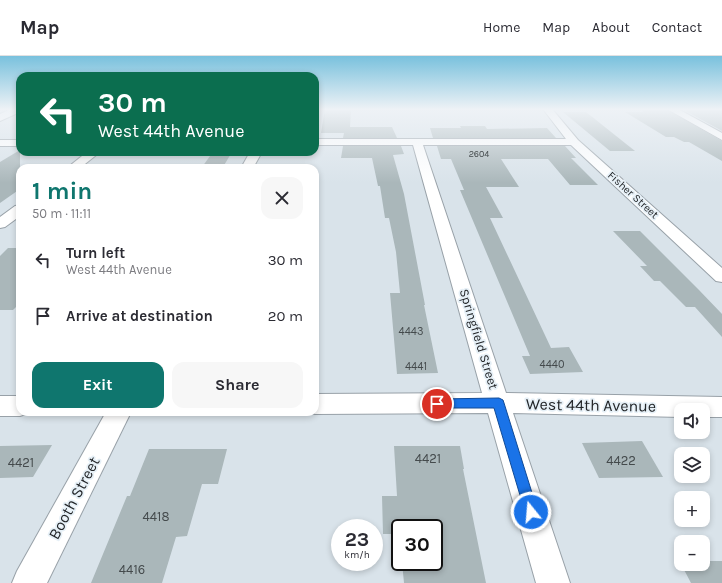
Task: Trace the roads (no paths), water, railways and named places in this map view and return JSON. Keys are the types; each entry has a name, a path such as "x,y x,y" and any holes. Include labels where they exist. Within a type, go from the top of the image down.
{"street":[{"name":"Fisher Street","path":"567,134 574,142 722,277"},
{"path":"319,142 574,142"},
{"name":"Springfield Street","path":"417,142 499,403 553,583"},
{"path":"0,143 16,143"},
{"path":"78,164 89,156"},
{"path":"0,224 16,212"},
{"name":"West 44th Avenue","path":"319,404 499,403 722,407"},
{"path":"0,406 16,406"},
{"name":"Booth Street","path":"29,583 117,416"}]}
